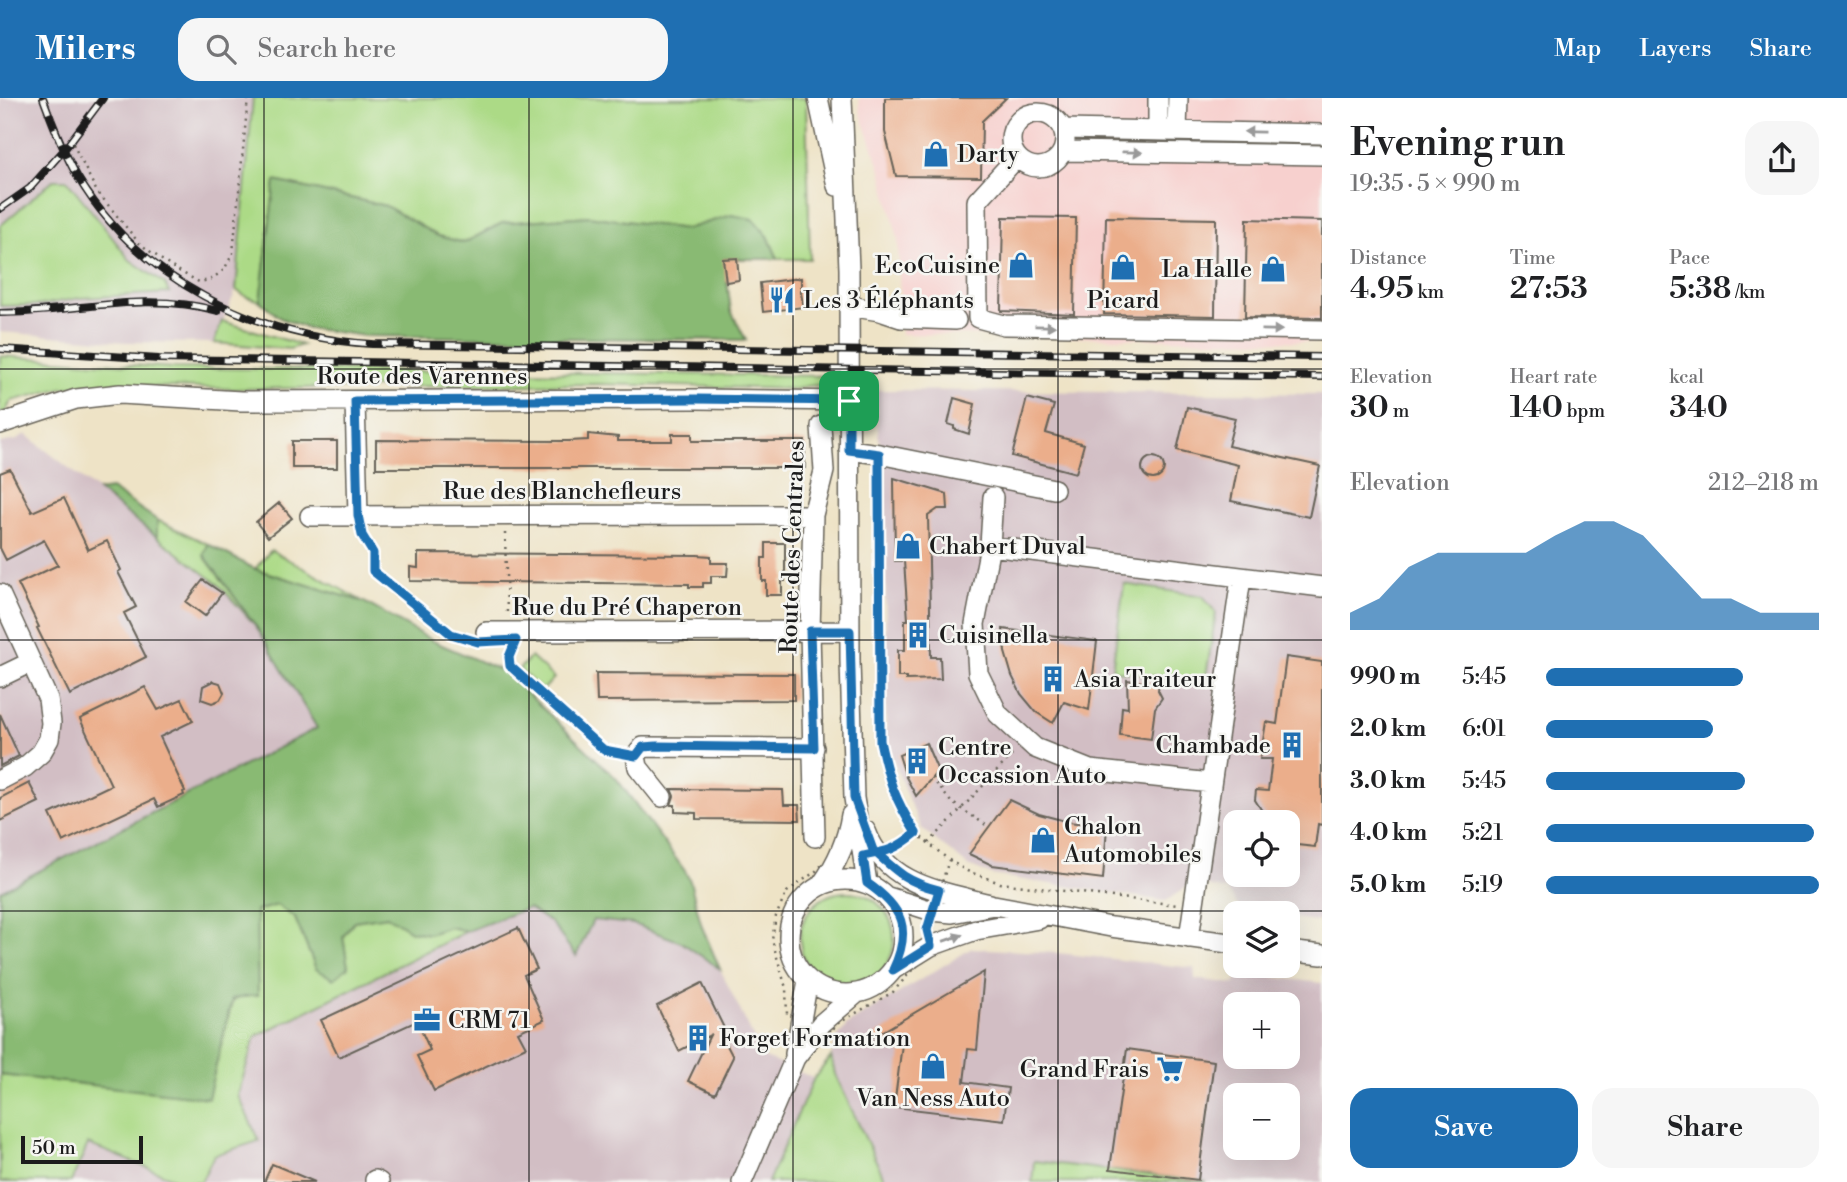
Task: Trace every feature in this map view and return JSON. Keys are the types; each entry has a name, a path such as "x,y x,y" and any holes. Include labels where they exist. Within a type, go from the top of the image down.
{"street":[{"path":"818,98 848,239"},
{"path":"822,884 840,855 848,832 854,798 850,631 848,239 842,98"},
{"path":"1158,98 1168,131"},
{"path":"1168,131 1178,98"},
{"path":"1032,114 1050,116 1063,128 1066,136 1064,151 1054,163 1040,168 1027,165 1017,157 1011,140 1017,124 1032,114"},
{"path":"1063,128 1322,134"},
{"path":"1064,151 1322,155"},
{"path":"1017,157 977,201 978,318 1004,326 1322,330"},
{"path":"849,306 901,318 956,320"},
{"name":"Route des Varennes","path":"0,424 76,399 120,394 241,401 849,401"},
{"path":"355,401 358,515"},
{"name":"Route des Centrales","path":"815,837 810,631 813,515 824,471 821,426"},
{"path":"849,450 1054,489"},
{"path":"993,497 990,545 975,625 978,673 998,714 1035,748 1090,770 1211,783"},
{"name":"Rue des Blanchefleurs","path":"310,516 813,515"},
{"path":"990,545 1322,587"},
{"path":"1189,938 1241,578"},
{"path":"0,594 48,699 51,723 49,739 41,753 25,768 0,780"},
{"name":"Rue du Pré Chaperon","path":"482,637 514,632 850,631"},
{"path":"0,677 31,662"},
{"path":"662,797 638,767 636,756 643,747 814,748"},
{"path":"854,798 873,850 867,883"},
{"path":"870,855 915,884 994,905 1052,917 1223,942"},
{"path":"857,993 831,992 808,980 795,965 789,947 788,928 794,910 806,894 822,884 845,879 867,883 888,897 932,911 951,914 994,905"},
{"path":"888,897 899,914 903,933 901,952 893,970"},
{"path":"795,1058 821,1024 857,993 878,985 893,970 931,946 976,930 1052,917"},
{"path":"1300,952 1322,955"},
{"path":"742,1182 795,1058 808,980"}],"path":[{"path":"74,144 96,190 139,243 170,266 199,282 210,280 224,270 233,253 248,98"},
{"path":"879,454 880,741 887,775 898,806 916,833 967,871 1000,883 1194,907"},
{"path":"358,515 362,535 373,553 373,571 451,634 482,637"},
{"path":"505,516 507,614 516,640 509,657 510,666 604,750 636,756"},
{"path":"929,843 1026,740"},
{"path":"932,778 951,802 989,827"},
{"path":"916,833 898,848 870,855 834,853 788,892 776,916 772,940 786,988 788,1014 802,1016 832,1032 835,1025 893,992 913,969 934,954 927,930 949,860"}],"shaded area":[{"path":"0,98 253,98 236,290 214,343 126,342 0,332"},
{"path":"859,98 1322,98 1322,342 901,334 898,239 881,170 860,111"},
{"path":"876,390 1322,394 1322,922 1300,919 1300,901 1235,901 1226,890 1192,883 1166,901 991,875 968,866 922,829 893,759 886,733 885,465 878,434"},
{"path":"25,434 218,584 256,626 317,728 0,891 0,443 17,440"},
{"path":"528,908 551,923 576,955 592,920 633,924 681,942 720,969 763,1057 814,1078 768,1182 201,1182 214,1155 259,1141 238,1095 255,1037 467,931"},
{"path":"972,948 1058,953 1194,968 1195,979 1235,984 1237,978 1280,978 1322,983 1322,1182 1207,1182 1034,1161 1032,1182 886,1182 835,1074 831,1057 835,1041 847,1025"},
{"path":"88,1144 183,1182 71,1182"}],"green space":[{"path":"253,98 806,98 810,259 778,259 768,236 732,215 686,229 588,216 502,223 464,243 438,236 386,206 275,181 260,301 236,290"},
{"path":"53,180 67,180 130,260 165,284 169,293 80,298 41,305 0,306 0,226"},
{"path":"275,181 386,206 438,236 464,243 502,223 588,216 686,229 732,215 753,219 768,236 778,259 724,259 731,311 746,340 365,336 306,328 280,318 260,301"},
{"path":"222,321 302,345 290,349 214,343"},
{"path":"0,356 175,368 831,376 822,385 797,389 597,384 235,389 93,385 62,388 11,401 6,411 0,414"},
{"path":"111,489 157,520 157,537 98,491"},
{"path":"157,520 208,544 204,556 256,626 218,584 157,537"},
{"path":"208,544 255,569 364,602 435,642 505,672 616,778 685,871 702,927 720,969 681,942 633,924 593,920 576,956 551,923 528,908 467,931 450,927 429,934 411,931 387,916 354,921 343,937 348,967 334,979 316,969 295,918 277,905 256,911 258,995 232,999 208,1098 0,1075 0,891 317,728 256,626 204,555"},
{"path":"271,550 364,602 255,569"},
{"path":"1124,584 1203,596 1216,613 1205,683 1112,670"},
{"path":"531,657 554,678 542,691 519,669"},
{"path":"847,892 865,895 880,906 891,921 894,939 891,957 880,972 865,983 847,986 829,983 814,972 803,957 800,939 803,921 814,906 829,895"},
{"path":"277,905 295,918 316,969 348,967 343,937 354,921 387,916 411,931 429,934 450,927 467,931 255,1037 238,1095 259,1141 214,1155 201,1182 183,1182 88,1144 71,1182 0,1182 0,1075 208,1097 233,999 258,994 256,911"},
{"path":"831,1057 835,1074 885,1180 768,1182 814,1078"},
{"path":"1034,1161 1207,1182 1032,1182"}],"building":[{"name":"Darty","path":"885,98 1006,98 982,121 981,177 896,176 885,132"},
{"path":"1003,217 1076,218 1074,314 1001,311"},
{"path":"1106,217 1216,219 1215,316 1104,314"},
{"name":"La Halle","path":"1247,219 1322,221 1322,318 1245,317"},
{"path":"737,258 739,280 726,282 723,259"},
{"name":"Les 3 Éléphants","path":"801,278 804,307 763,312 760,283"},
{"path":"954,398 975,404 969,434 948,424"},
{"path":"1027,398 1054,405 1046,433 1084,444 1076,473 1012,456"},
{"path":"1187,407 1235,418 1228,446 1320,466 1309,517 1231,501 1238,465 1177,450"},
{"path":"588,434 618,437 618,441 672,441 672,434 692,434 692,441 805,441 805,468 376,468 376,440 569,441 588,440"},
{"path":"292,441 337,441 337,468 292,468"},
{"path":"1149,457 1157,457 1164,464 1164,472 1157,479 1149,479 1142,472 1142,464"},
{"path":"10,469 32,512 64,498 88,550 107,541 121,570 118,572 136,607 124,613 146,657 70,695 18,584 58,565 44,540 6,560 0,548 0,473"},
{"path":"894,478 947,494 948,509 938,509 928,516 931,657 940,657 941,679 906,680 906,677 898,677 898,650 905,650 905,620 908,620 904,561 895,561"},
{"path":"279,503 292,518 268,537 256,522"},
{"path":"766,543 785,543 785,581 782,581 782,595 766,595 766,581 762,581 762,558 766,558"},
{"path":"418,553 697,555 711,556 711,563 728,563 727,576 711,576 711,583 703,583 703,587 689,587 689,584 410,581 410,567 418,568"},
{"path":"203,580 222,593 205,616 186,602"},
{"name":"Asia Traiteur","path":"1003,629 1097,641 1089,710 1064,702 1053,723 1036,712 1021,694 1012,676 1005,652"},
{"name":"Chambade","path":"1286,657 1322,662 1322,825 1318,824 1315,847 1300,845 1300,810 1261,810 1255,800 1256,790 1268,791 1272,759 1260,759 1266,722 1277,724"},
{"path":"596,673 794,674 794,700 597,701"},
{"path":"1127,680 1159,684 1158,690 1162,698 1155,708 1151,739 1120,735 1122,707 1128,708"},
{"path":"213,681 220,683 224,693 220,700 212,703 201,699 203,686"},
{"path":"145,687 158,710 182,699 193,721 160,737 185,791 184,795 158,807 154,799 63,842 50,814 111,785 80,719"},
{"path":"0,714 19,756 0,766"},
{"name":"Centre Occassion Auto","path":"926,743 938,771 916,796 899,755"},
{"path":"29,783 39,802 0,821 0,798"},
{"path":"671,789 783,790 784,805 799,805 800,820 696,819 696,813 675,812 675,805 671,805 674,796"},
{"name":"Chalon Automobiles","path":"1009,800 1039,814 1069,822 1107,827 1103,879 992,865 969,854"},
{"path":"518,928 537,969 524,975 544,1020 518,1032 526,1047 434,1091 417,1056 430,1050 417,1021 339,1057 321,1020"},
{"name":"Van Ness Auto","path":"984,972 977,1050 968,1049 964,1082 1008,1088 1004,1120 894,1107 902,1044 868,1040"},
{"name":"Forget Formation","path":"702,983 724,1028 719,1030 733,1057 715,1094 688,1081 710,1035 679,1051 657,1006"},
{"path":"1127,1049 1214,1061 1198,1180 1110,1169"},
{"path":"272,1164 315,1182 264,1182"}],"railway":[{"path":"43,98 77,176 102,213 132,245 166,273 243,315 328,339 372,344 1322,357"},
{"path":"0,209 30,188 64,150 103,98"},
{"path":"0,313 136,302 191,305 218,311"},
{"path":"0,349 159,359 1322,377"}],"place":[{"name":"Darty","path":"936,154"},
{"name":"EcoCuisine","path":"1021,265"},
{"name":"Picard","path":"1123,267"},
{"name":"La Halle","path":"1273,269"},
{"name":"Les 3 Éléphants","path":"782,300"},
{"name":"Chabert Duval","path":"908,546"},
{"name":"Cuisinella","path":"918,635"},
{"name":"Asia Traiteur","path":"1053,679"},
{"name":"Chambade","path":"1292,745"},
{"name":"Centre Occassion Auto","path":"917,761"},
{"name":"Chalon Automobiles","path":"1043,840"},
{"name":"CRM 71","path":"427,1020"},
{"name":"Forget Formation","path":"698,1038"},
{"name":"Van Ness Auto","path":"933,1066"},
{"name":"Grand Frais","path":"1170,1069"}],"route":[{"path":"849,401 355,401 358,515 362,535 373,553 373,571 451,634 478,642 516,640 509,657 510,666 604,750 636,756 643,747 657,746 814,748 810,631 850,631 854,798 873,850 877,853 892,868 915,884 939,890 927,930 931,946 893,970 901,952 903,933 899,914 888,897 867,883 863,856 877,853 898,848 916,833 898,806 887,775 880,741 879,454 849,450 849,401"}]}
